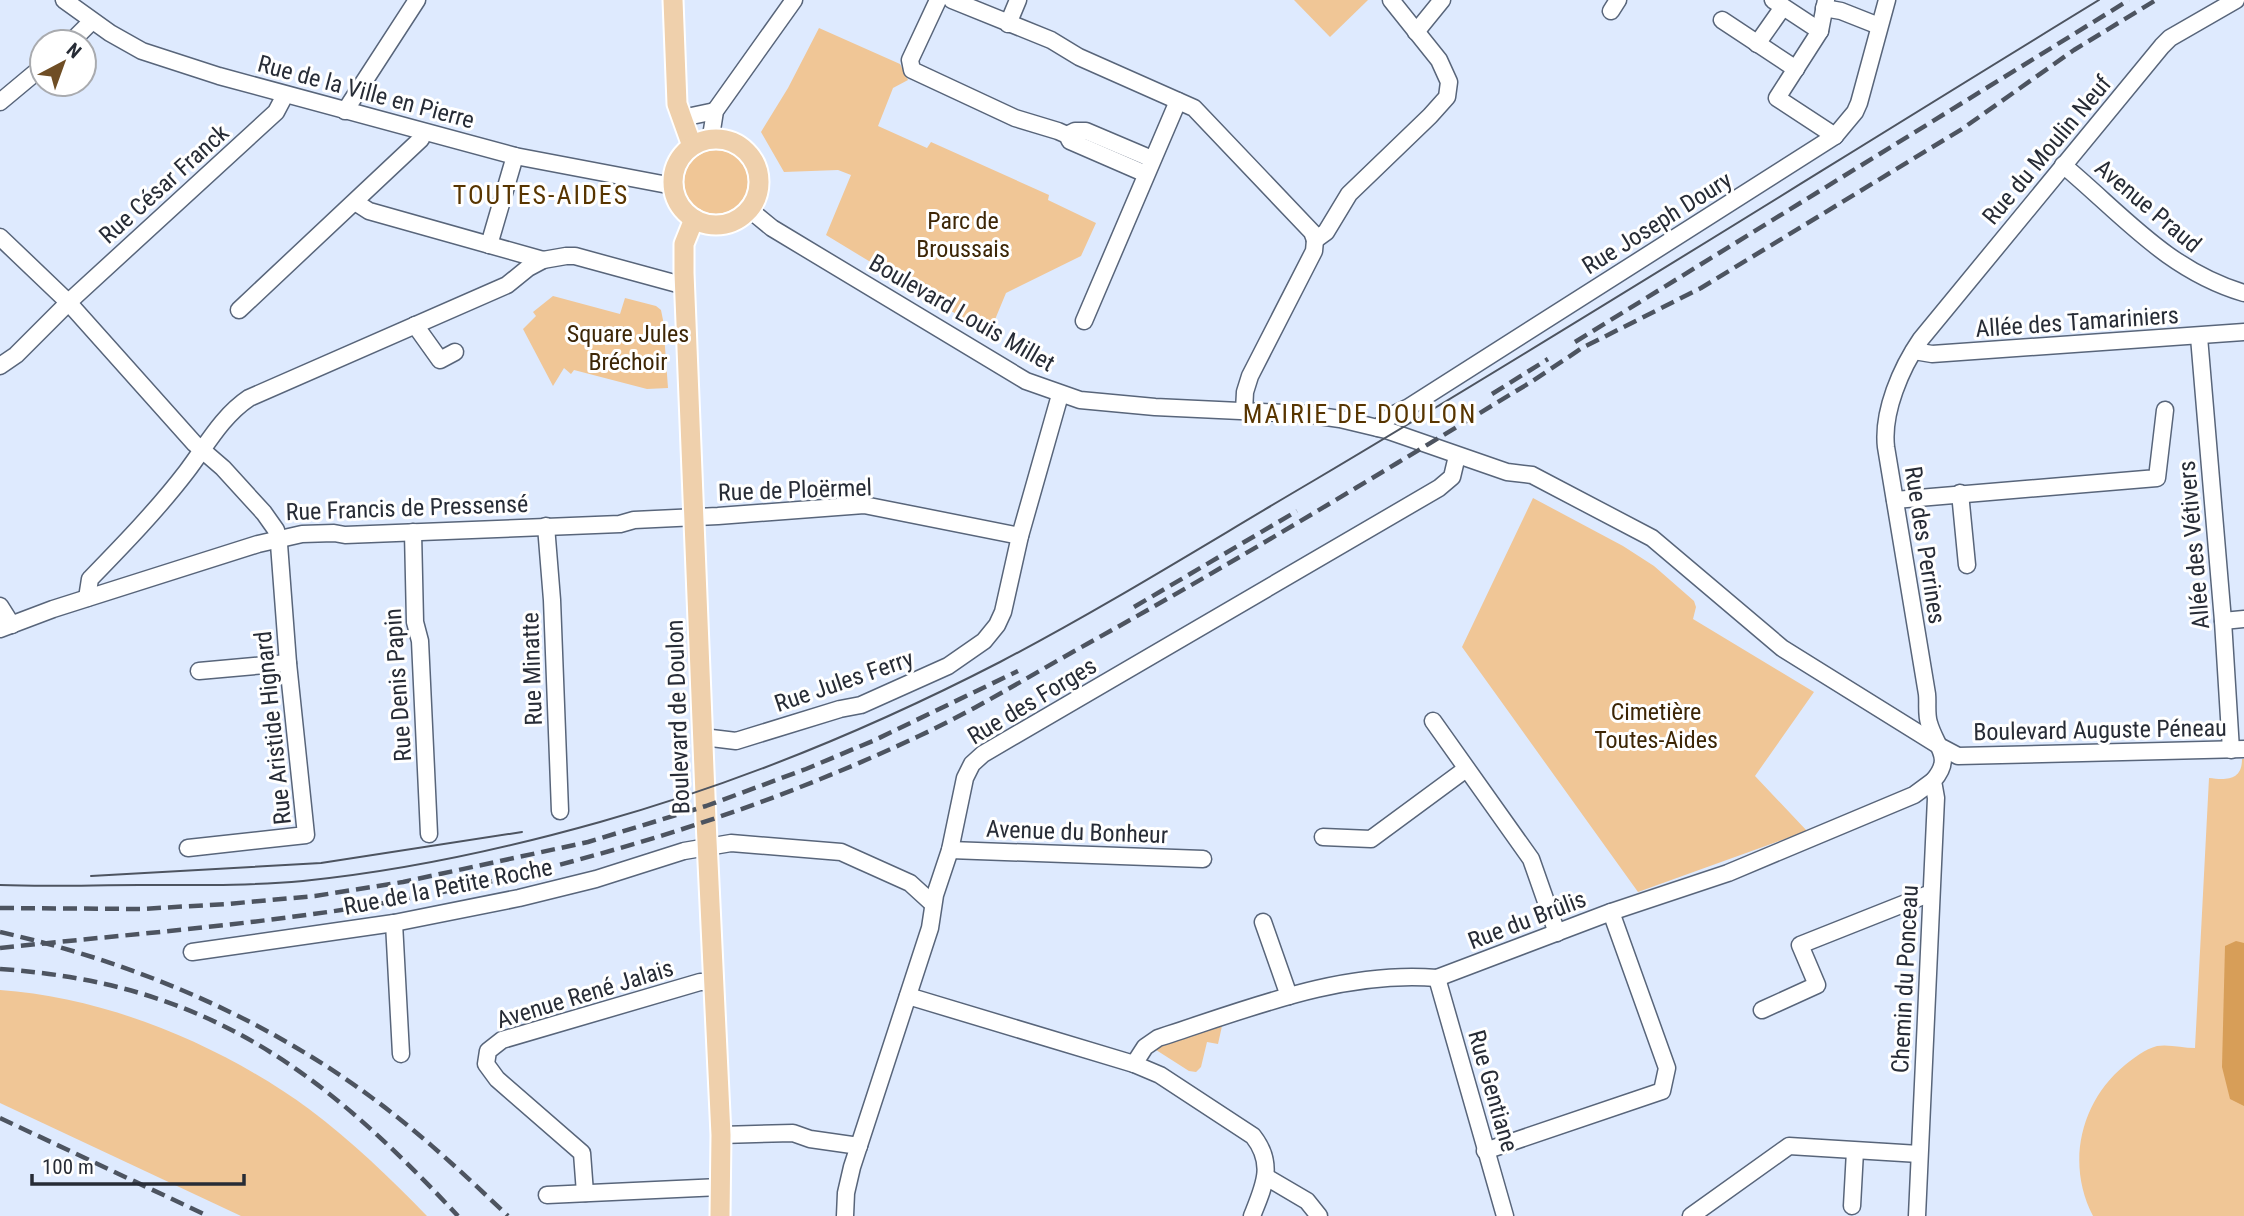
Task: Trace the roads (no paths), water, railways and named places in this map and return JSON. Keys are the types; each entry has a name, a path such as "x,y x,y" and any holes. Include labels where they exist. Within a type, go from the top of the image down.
{"main road":[{"path":"673,0 677,104 692,146"},
{"path":"714,139 737,144 754,161 760,183 750,210 738,220 724,225 709,225 694,219 682,209 673,186 676,166 683,155 692,146 714,139"},
{"name":"Boulevard de Doulon","path":"694,219 684,244 685,286 721,1135 720,1216"}],"street":[{"name":"Rue de la Ville en Pierre","path":"64,0 92,21 142,51 285,95 515,156 673,186"},
{"path":"345,110 417,0"},
{"path":"714,139 712,130 715,111 794,0"},
{"path":"938,0 910,60 912,70 1015,118 1044,125 1067,135 1075,131 1086,131 1149,166"},
{"path":"953,0 1051,40 1079,57 1194,108 1312,232 1315,240 1314,251 1250,376 1244,411"},
{"path":"1008,24 1018,0"},
{"path":"1315,240 1326,232 1349,194 1430,116 1450,90 1446,72 1391,0"},
{"path":"1416,32 1443,0"},
{"name":"Rue Joseph Doury","path":"1378,428 1392,415 1409,407 1835,136 1855,113 1859,103 1887,0"},
{"name":"Rue du Moulin Neuf","path":"1913,351 1951,301 2162,46 2170,38 2236,0"},
{"path":"1758,44 1778,3 1820,31"},
{"path":"1835,136 1777,98 1820,31 1825,4 1879,26"},
{"path":"1722,20 1796,69"},
{"path":"85,28 92,21"},
{"path":"0,102 28,79"},
{"name":"Rue César Franck","path":"0,366 16,355 68,303 276,113 285,95"},
{"path":"1084,321 1178,101"},
{"path":"682,118 715,111"},
{"path":"239,310 421,139"},
{"path":"489,245 515,156"},
{"name":"Avenue Praud","path":"2063,165 2172,260 2222,286 2244,293"},
{"path":"355,202 369,211 543,260 575,256 685,286"},
{"name":"Boulevard Louis Millet","path":"750,210 772,228 1015,374 1060,395 1119,405 1334,418 1378,428"},
{"name":"Rue Francis de Pressensé","path":"0,237 68,303 201,449 223,468 272,523 278,539 302,534 345,535 620,524 634,520 695,517"},
{"path":"87,598 90,579 188,469 201,449 240,404 507,285 543,260"},
{"path":"415,325 440,360 456,352"},
{"name":"Allée des Tamariniers","path":"1913,351 1931,354 2244,332"},
{"name":"Allée des Vétivers","path":"2199,337 2223,621 2237,750"},
{"name":"Rue des Perrines","path":"1913,351 1897,388 1886,424 1886,447 1927,694 1928,722 1941,747"},
{"name":"Rue Jules Ferry","path":"704,737 724,741 750,738 805,719 861,705 948,666 984,641 997,625 1003,612 1020,536 1060,395"},
{"path":"1895,500 2157,478 2165,410"},
{"name":"Boulevard Auguste Péneau","path":"1378,428 1507,472 1532,475 1642,531 1782,648 1958,756 2237,750"},
{"name":"Rue des Forges","path":"845,1216 846,1193 859,1146 930,928 933,904 950,850 965,778 972,764 983,754 1439,488 1452,477 1457,456"},
{"path":"1959,493 1967,565"},
{"name":"Rue de Ploërmel","path":"695,517 863,505 1020,536"},
{"name":"Rue Minatte","path":"546,526 552,600 561,811"},
{"name":"Rue Denis Papin","path":"413,532 415,622 420,641 429,834"},
{"path":"0,606 6,627 87,598 278,539"},
{"name":"Rue Aristide Hignard","path":"188,848 306,835 278,539"},
{"path":"115,554 112,562 114,572 122,587"},
{"path":"2223,621 2244,619"},
{"path":"199,671 288,663"},
{"path":"1433,721 1531,859 1557,933"},
{"name":"Chemin du Ponceau","path":"1917,1216 1936,798 1933,781 1941,771 1941,747"},
{"path":"1323,837 1371,839 1466,769"},
{"name":"Rue du Brûlis","path":"1134,1064 1145,1047 1158,1038 1289,996 1336,985 1398,977 1437,978 1759,860 1914,794 1933,781"},
{"name":"Rue de la Petite Roche","path":"192,952 394,923 519,898 596,879 684,851 740,843 841,852 910,883 933,904"},
{"name":"Avenue du Bonheur","path":"950,850 1203,859"},
{"path":"1762,1010 1817,985 1800,945 1931,893"},
{"path":"1485,1152 1662,1091 1667,1068 1611,912"},
{"path":"1264,922 1289,996"},
{"path":"394,923 401,1054"},
{"name":"Rue Gentiane","path":"1437,978 1505,1216"},
{"name":"Avenue René Jalais","path":"585,1193 582,1153 497,1079 486,1064 488,1051 502,1040 692,984 714,982"},
{"path":"908,996 1134,1064 1160,1075 1253,1136 1263,1148 1266,1177 1252,1216"},
{"path":"721,1135 793,1133 810,1139 859,1146"},
{"path":"1691,1216 1789,1146 1919,1154"},
{"path":"1852,1206 1855,1151"},
{"path":"1266,1177 1307,1201 1319,1216"},
{"path":"547,1195 720,1187"}],"tram line":[{"path":"0,885 262,884 341,877 416,865 527,841 652,807 754,772 854,731 1000,662 1158,573 1511,362 2099,0"},
{"path":"91,876 321,863 522,832"}],"railway":[{"path":"1575,342 2129,0"},
{"path":"0,948 306,915 380,904 490,882 681,830 802,787 880,754 962,715 1143,613 1531,382 1582,348 1701,288 1962,129 2074,50 2156,0"},
{"path":"1492,394 1548,359"},
{"path":"1134,607 1297,511"},
{"path":"0,908 141,909 315,896 403,882 588,842 706,806 806,769 875,740 1018,671"},
{"path":"0,932 50,944 147,976 194,995 285,1041 329,1068 389,1111 441,1154 508,1216"},
{"path":"0,969 73,978 139,993 200,1015 255,1043 308,1077 358,1118 408,1164 458,1216"},
{"path":"0,1118 208,1216"}],"district":[{"name":"TOUTES-AIDES","path":"541,195"},
{"name":"MAIRIE DE DOULON","path":"1360,414"}],"park label":[{"name":"Parc de Broussais","path":"963,235"},
{"name":"Square Jules Bréchoir","path":"628,348"},
{"name":"Cimetière Toutes-Aides","path":"1656,726"}]}
